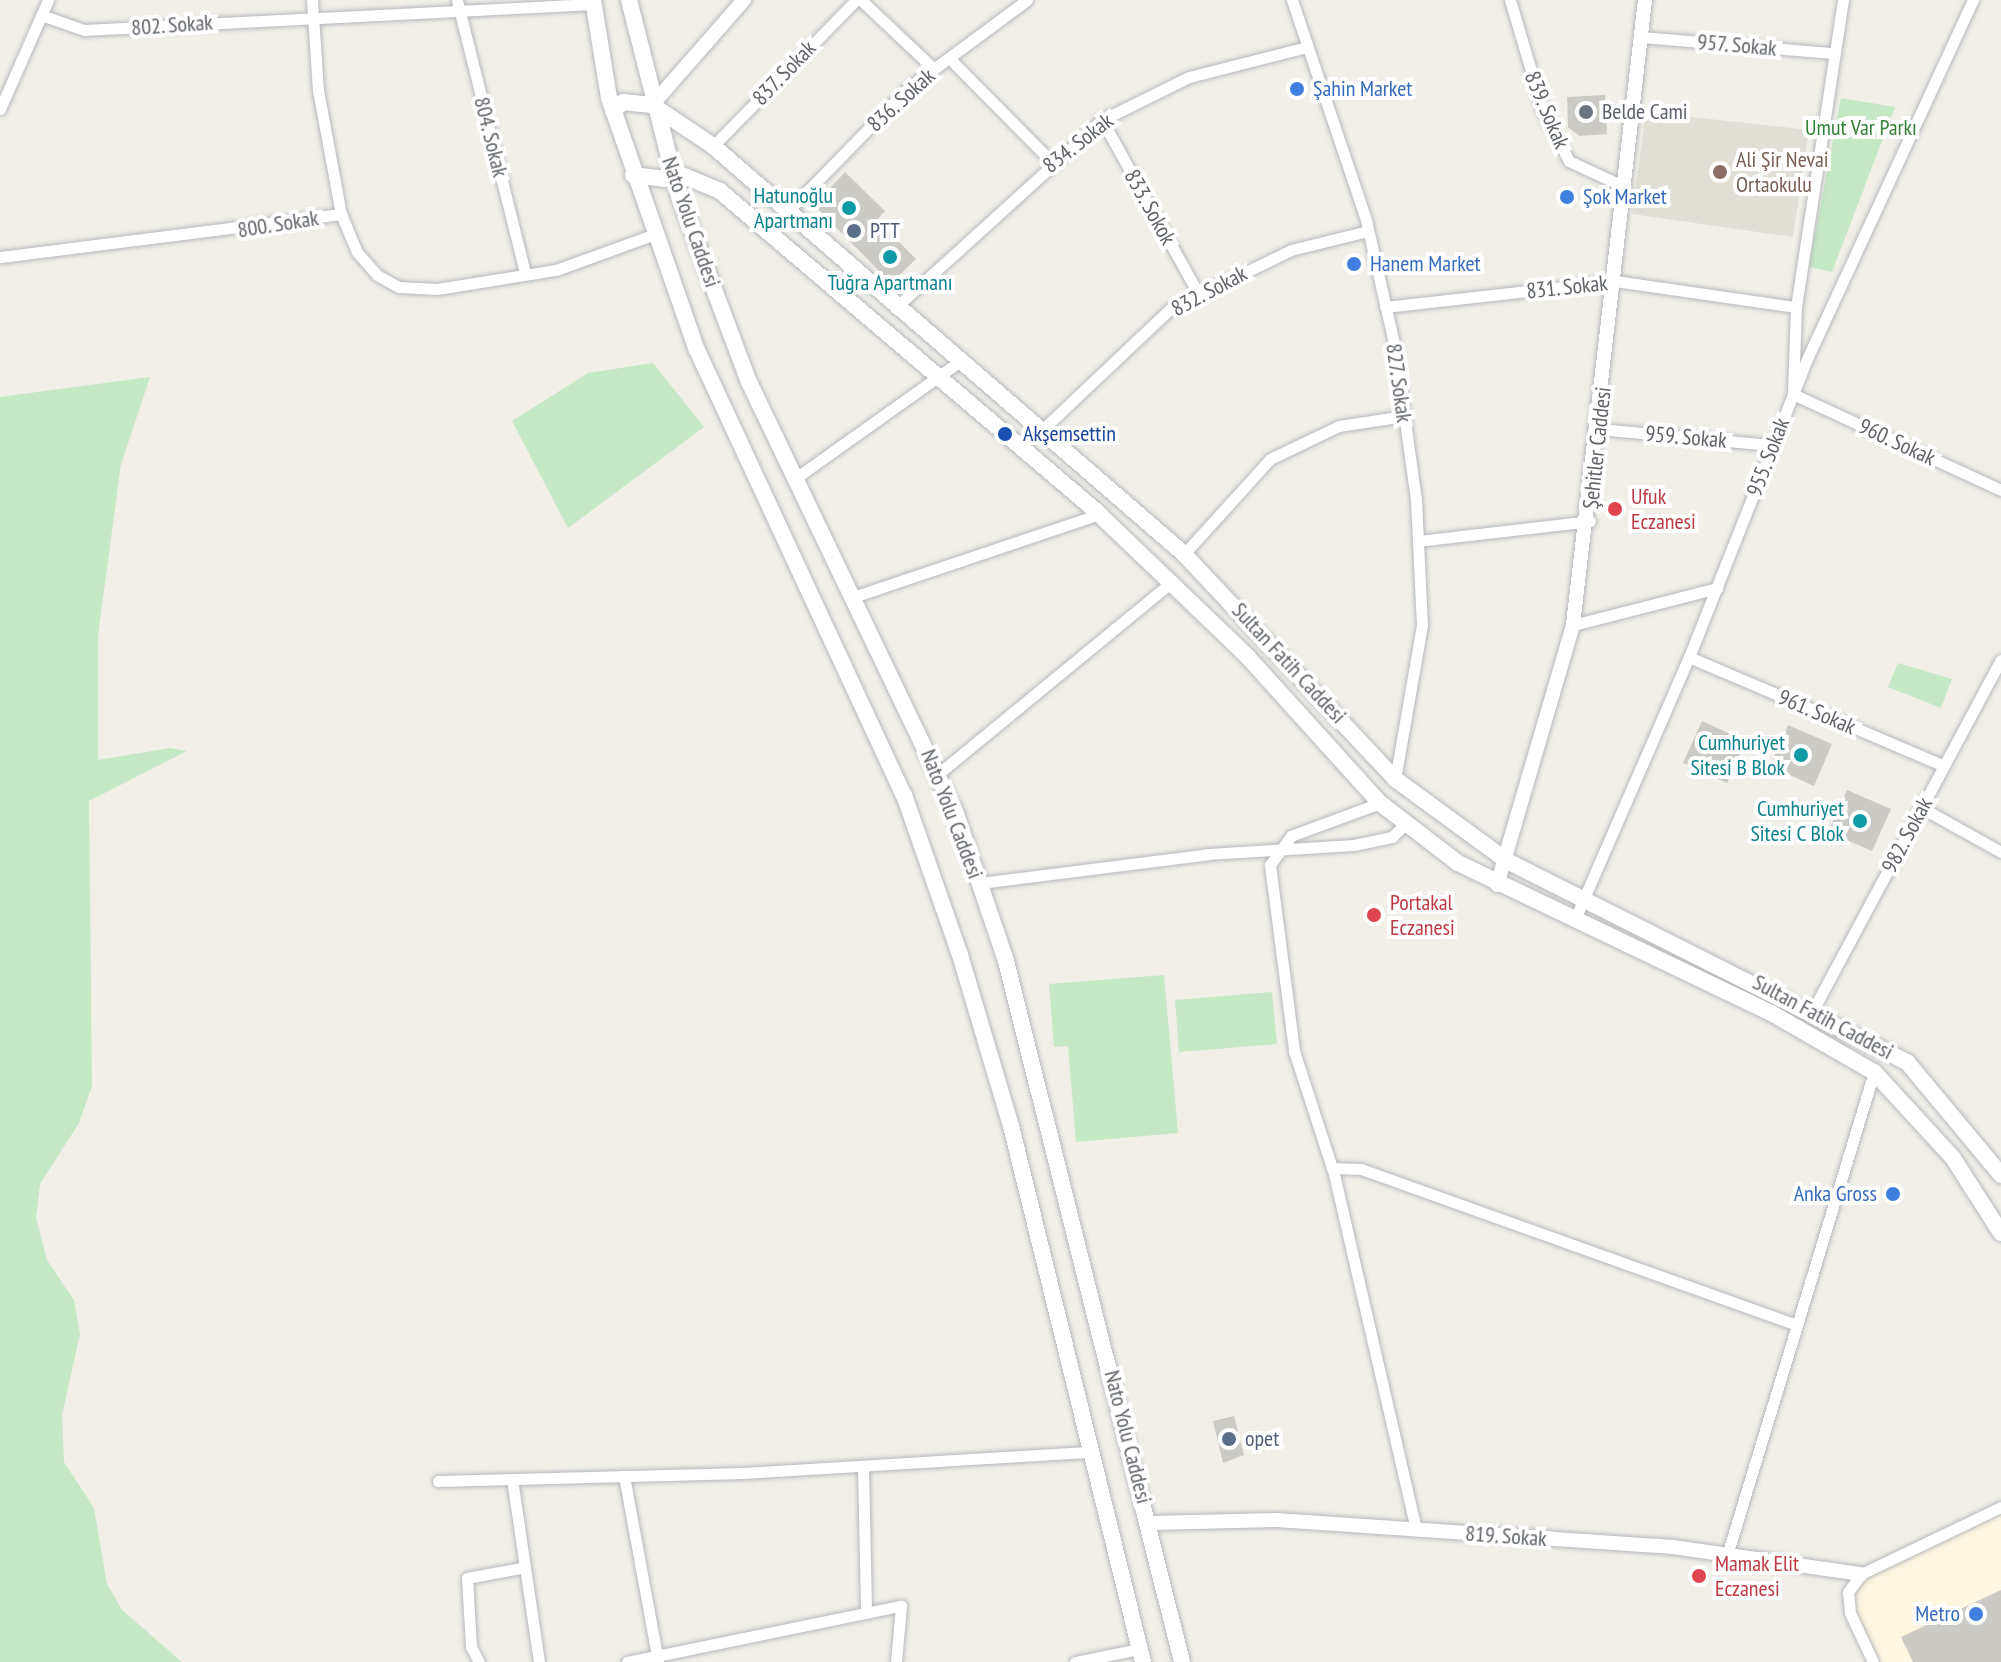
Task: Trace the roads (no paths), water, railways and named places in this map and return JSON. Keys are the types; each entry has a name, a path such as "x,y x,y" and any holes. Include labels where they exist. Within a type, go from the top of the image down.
{"main road":[{"name":"Nato Yolu Caddesi","path":"629,0 652,105 672,171 749,382 856,596 938,774 980,883 1051,1125 1182,1662"},
{"name":"Nato Yolu Caddesi","path":"594,2 613,111 697,350 904,795 1011,1126 1141,1655"},
{"path":"613,111 623,102 652,105"},
{"name":"Sultan Fatih Caddesi","path":"652,105 713,146 894,309 1042,430 1184,554 1395,779 1507,861 1813,1010 1907,1062 2001,1175"},
{"name":"Sultan Fatih Caddesi","path":"633,175 649,180 672,171 720,191 1099,514 1173,581 1380,803 1406,823 1497,885 1773,1014 1874,1072 1953,1158 2001,1233"}],"street":[{"path":"0,109 48,0"},
{"name":"800. Sokak","path":"0,257 280,226 341,214 318,90 312,0"},
{"path":"652,105 744,0"},
{"path":"858,0 934,69"},
{"name":"837. Sokak","path":"713,146 858,0"},
{"name":"836. Sokak","path":"786,213 908,88 1027,0"},
{"name":"827. Sokak","path":"1292,0 1303,48 1368,231 1404,416 1418,541 1422,625 1395,779"},
{"name":"839. Sokak","path":"1510,0 1543,111 1569,161 1625,187"},
{"name":"Şehitler Caddesi","path":"1497,885 1507,861 1573,625 1590,521 1645,0"},
{"path":"1793,394 1796,307 1843,0"},
{"name":"955. Sokak","path":"1575,919 1689,657 1793,394 1973,0"},
{"name":"802. Sokak","path":"41,15 84,30 458,4 594,2"},
{"name":"804. Sokak","path":"458,4 525,273"},
{"name":"957. Sokak","path":"1641,37 1833,53"},
{"name":"834. Sokak","path":"894,309 1051,161 1102,120 1189,77 1303,48"},
{"path":"949,58 1051,161"},
{"name":"833. Sokok","path":"1102,120 1199,295"},
{"path":"341,214 357,252 377,275 399,287 437,289 525,273 616,253 655,234"},
{"name":"832. Sokak","path":"1042,430 1170,309 1291,250 1368,231"},
{"name":"831. Sokak","path":"1385,307 1615,281 1796,307"},
{"path":"797,477 959,362"},
{"name":"960. Sokak","path":"1793,394 2001,490"},
{"path":"1184,554 1270,459 1339,426 1404,416"},
{"name":"959. Sokak","path":"1599,429 1773,445"},
{"path":"856,596 1099,514"},
{"path":"1418,541 1590,521"},
{"path":"938,774 1173,581"},
{"path":"1573,625 1717,588"},
{"name":"961. Sokak","path":"1689,657 1944,766"},
{"name":"982. Sokak","path":"1813,1010 2001,660"},
{"path":"1380,803 1291,836 1270,865 1273,914 1294,1051 1332,1168 1416,1530"},
{"path":"1922,808 2001,852"},
{"path":"980,883 1367,842 1392,837 1406,823"},
{"path":"1728,1552 1794,1324 1874,1072"},
{"path":"1332,1168 1361,1169 1794,1324"},
{"path":"438,1481 863,1466 1091,1452"},
{"path":"863,1466 866,1613"},
{"path":"624,1476 658,1659"},
{"path":"512,1479 539,1662"},
{"path":"1873,1662 1850,1613 1848,1592 1861,1574 2001,1507"},
{"name":"819. Sokak","path":"1150,1523 1277,1520 1728,1552 1861,1574"},
{"path":"479,1662 471,1647 467,1578 525,1567"},
{"path":"627,1662 658,1659 901,1606 896,1662"},
{"path":"1075,1662 1141,1655"}],"place":[{"name":"Şahin Market","path":"1297,89"},
{"name":"Belde Cami","path":"1586,112"},
{"name":"Ali Şir Nevai Ortaokulu","path":"1720,172"},
{"name":"Şok Market","path":"1567,197"},
{"name":"Hatunoğlu Apartmanı","path":"849,208"},
{"name":"PTT","path":"854,231"},
{"name":"Tuğra Apartmanı","path":"890,257"},
{"name":"Hanem Market","path":"1354,264"},
{"name":"Akşemsettin","path":"1005,434"},
{"name":"Ufuk Eczanesi","path":"1615,509"},
{"name":"Cumhuriyet Sitesi B Blok","path":"1801,755"},
{"name":"Cumhuriyet Sitesi C Blok","path":"1860,821"},
{"name":"Portakal Eczanesi","path":"1374,915"},
{"name":"Anka Gross","path":"1893,1194"},
{"name":"opet","path":"1229,1439"},
{"name":"Mamak Elit Eczanesi","path":"1699,1576"},
{"name":"Metro","path":"1976,1614"}],"park label":[{"name":"Umut Var Parkı","path":"1861,128"}]}
